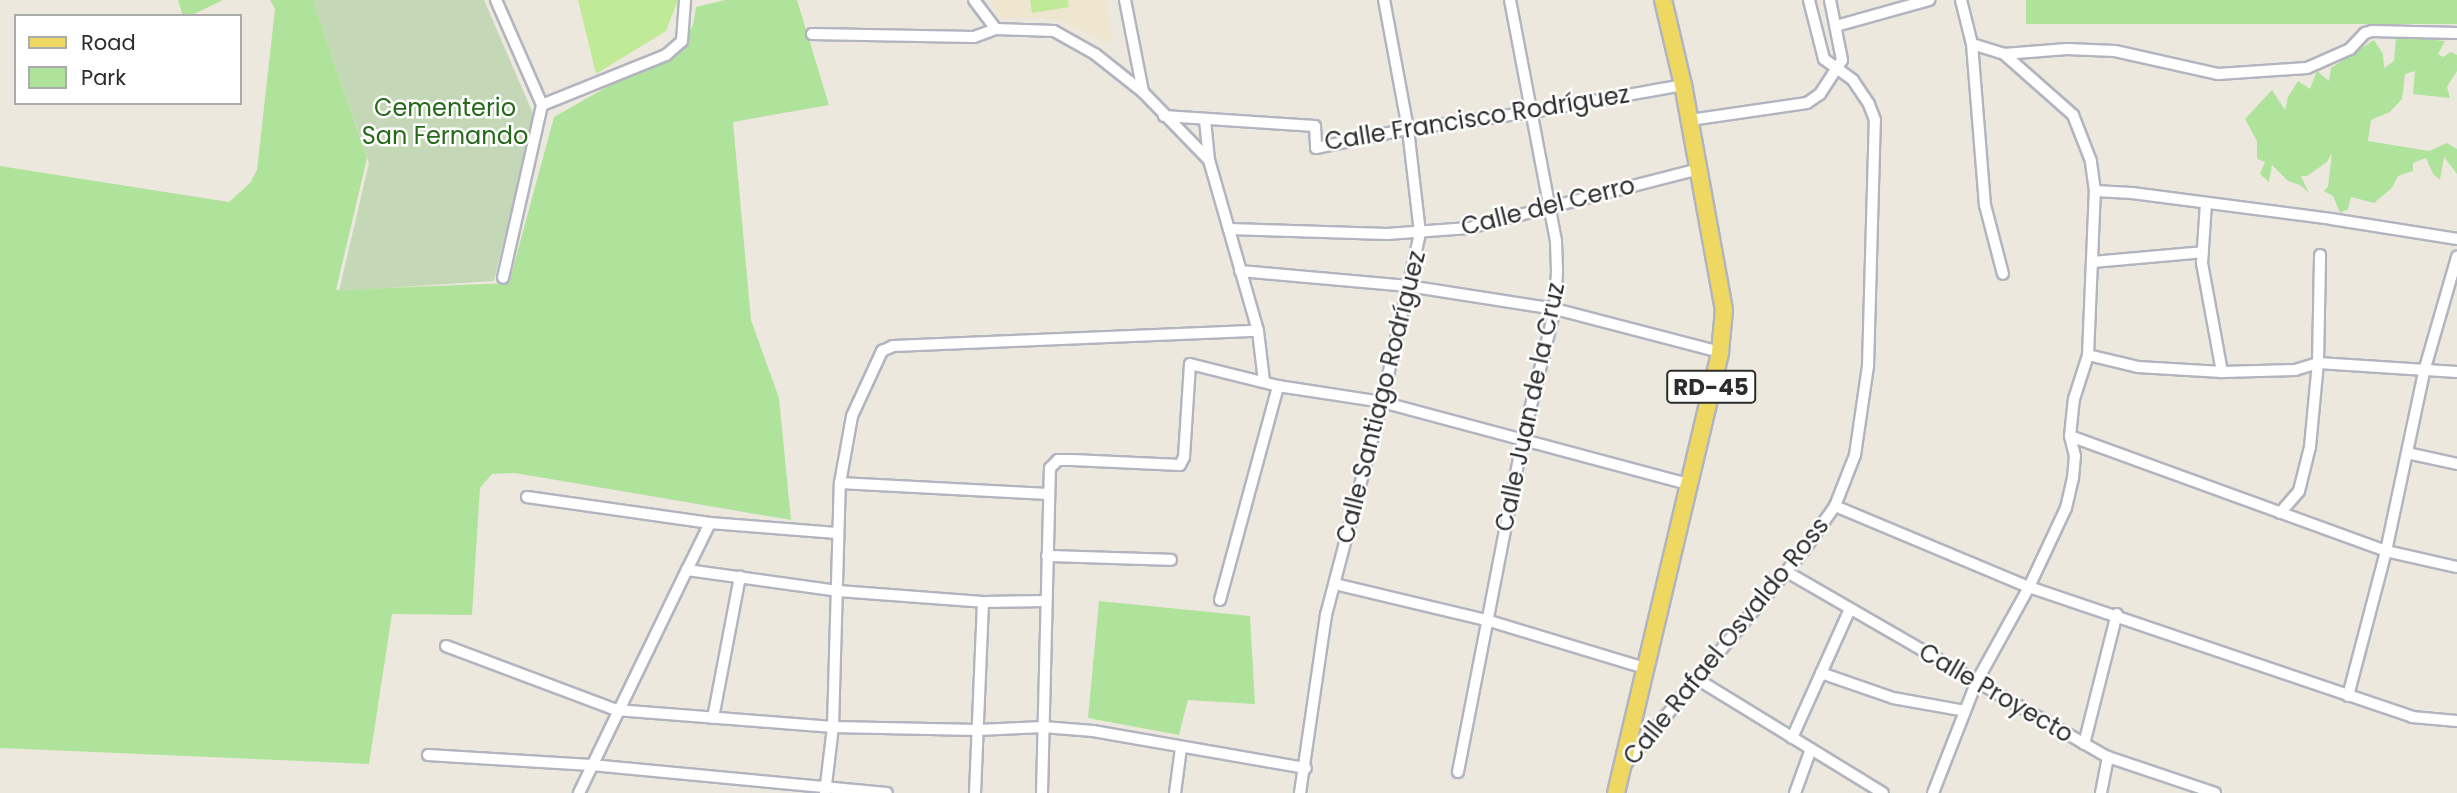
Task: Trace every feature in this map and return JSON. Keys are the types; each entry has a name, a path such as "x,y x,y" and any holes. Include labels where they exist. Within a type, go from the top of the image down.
{"main road":[{"name":"RD-45","path":"1620,786 1645,668 1720,352 1724,310 1690,120 1663,0"}],"street":[{"path":"496,0 542,106 502,278"},
{"path":"542,106 666,55 682,41 685,0"},
{"path":"974,0 996,29"},
{"path":"1125,0 1143,92"},
{"name":"Calle Santiago Rodríguez","path":"1300,793 1306,768 1317,663 1420,233 1408,129 1384,0"},
{"name":"Calle Juan de la Cruz","path":"1458,772 1523,438 1555,309 1556,241 1510,0"},
{"name":"Calle Rafael Osvaldo Ross","path":"1620,786 1697,679 1787,572 1835,506 1855,455 1868,366 1875,120 1869,104 1853,80 1824,59 1809,0"},
{"path":"1690,120 1807,103 1820,94 1842,60 1830,0"},
{"path":"1836,26 1929,0"},
{"path":"1961,0 1972,44 1985,205 2003,274"},
{"path":"812,34 974,37 996,29 1054,31 1096,54 1143,92 1209,160"},
{"path":"1972,44 2004,54 2067,49 2115,51 2218,74 2307,68 2350,49 2365,33 2372,31 2457,33"},
{"path":"1933,793 1977,681 2029,587 2066,508 2075,456 2070,436 2074,399 2088,355 2095,191 2091,161 2073,115 2004,54"},
{"name":"Calle Francisco Rodríguez","path":"1164,116 1315,126 1315,148 1408,129 1532,112 1683,85"},
{"path":"1182,134 1192,119"},
{"path":"1205,120 1209,160 1258,331 1264,381"},
{"name":"Calle del Cerro","path":"1229,229 1420,233 1469,228 1698,169"},
{"path":"2095,191 2206,203 2457,239"},
{"path":"2206,203 2203,252 2222,372"},
{"path":"2092,262 2203,252"},
{"path":"2280,513 2299,491 2310,447 2318,363 2320,255"},
{"path":"2348,696 2386,551 2425,368 2457,257"},
{"path":"1240,271 1408,286 1555,309 1720,352"},
{"path":"826,789 833,727 840,483 852,416 881,351 893,346 1258,331"},
{"path":"2088,355 2138,367 2222,372 2295,370 2318,363 2457,372"},
{"path":"1042,793 1050,468 1058,460 1180,465 1184,457 1190,364 1278,386 1381,402 1688,484"},
{"path":"1220,600 1278,386"},
{"path":"2070,436 2386,551 2457,567"},
{"path":"2407,453 2457,464"},
{"path":"840,483 1048,494"},
{"path":"527,497 710,523 838,533"},
{"path":"1835,506 2029,587 2117,614 2412,717 2457,721"},
{"path":"579,793 710,523"},
{"path":"1047,556 1171,560"},
{"path":"687,570 838,591 983,602 1046,601"},
{"name":"Calle Proyecto","path":"1787,572 2108,757 2215,793"},
{"path":"713,718 740,577"},
{"path":"1335,584 1486,620 1645,668"},
{"path":"975,793 983,602"},
{"path":"1792,737 1850,609"},
{"path":"2084,744 2117,614"},
{"path":"446,646 617,710 833,727 978,730 1042,727 1093,731 1306,768"},
{"path":"1821,673 1894,698 1965,711"},
{"path":"1697,679 1883,793"},
{"path":"1175,793 1181,748"},
{"path":"1795,793 1811,749"},
{"path":"428,755 591,765 887,793"},
{"path":"2101,793 2108,757"}],"shaded area":[{"path":"990,0 1106,0 1112,45 1068,24 1043,18 1002,18"}],"green space":[{"path":"178,0 223,0 194,14 182,14"},
{"path":"270,0 313,0 367,158 336,290 509,283 554,117 679,46 693,25 696,7 725,0 797,0 829,105 733,122 751,320 779,398 791,520 515,473 492,474 480,488 472,615 392,614 369,764 0,748 0,166 229,202 250,183 257,170 275,9"},
{"name":"Cementerio San Fernando","path":"313,0 484,0 534,116 494,281 339,291 369,163"},
{"path":"578,0 678,0 666,31 596,74"},
{"path":"1030,0 1068,0 1069,7 1032,13"},
{"path":"2026,0 2457,0 2457,24 2026,24"},
{"path":"2396,36 2445,41 2438,54 2443,57 2451,52 2457,55 2457,71 2447,87 2450,98 2413,94 2415,71 2405,74 2402,99 2390,112 2371,120 2368,141 2429,151 2447,143 2457,149 2457,174 2444,157 2440,180 2433,174 2426,158 2413,163 2413,171 2398,176 2392,188 2374,203 2351,197 2348,209 2340,213 2333,196 2324,191 2328,187 2332,153 2327,162 2307,176 2301,176 2309,193 2300,185 2288,181 2272,165 2269,182 2260,174 2265,162 2257,159 2257,141 2245,119 2272,90 2285,110 2288,97 2298,81 2310,89 2317,71 2329,81 2331,68 2374,40 2383,54 2384,68 2394,61"},
{"path":"1099,601 1250,616 1255,704 1188,700 1179,735 1088,718"}]}
